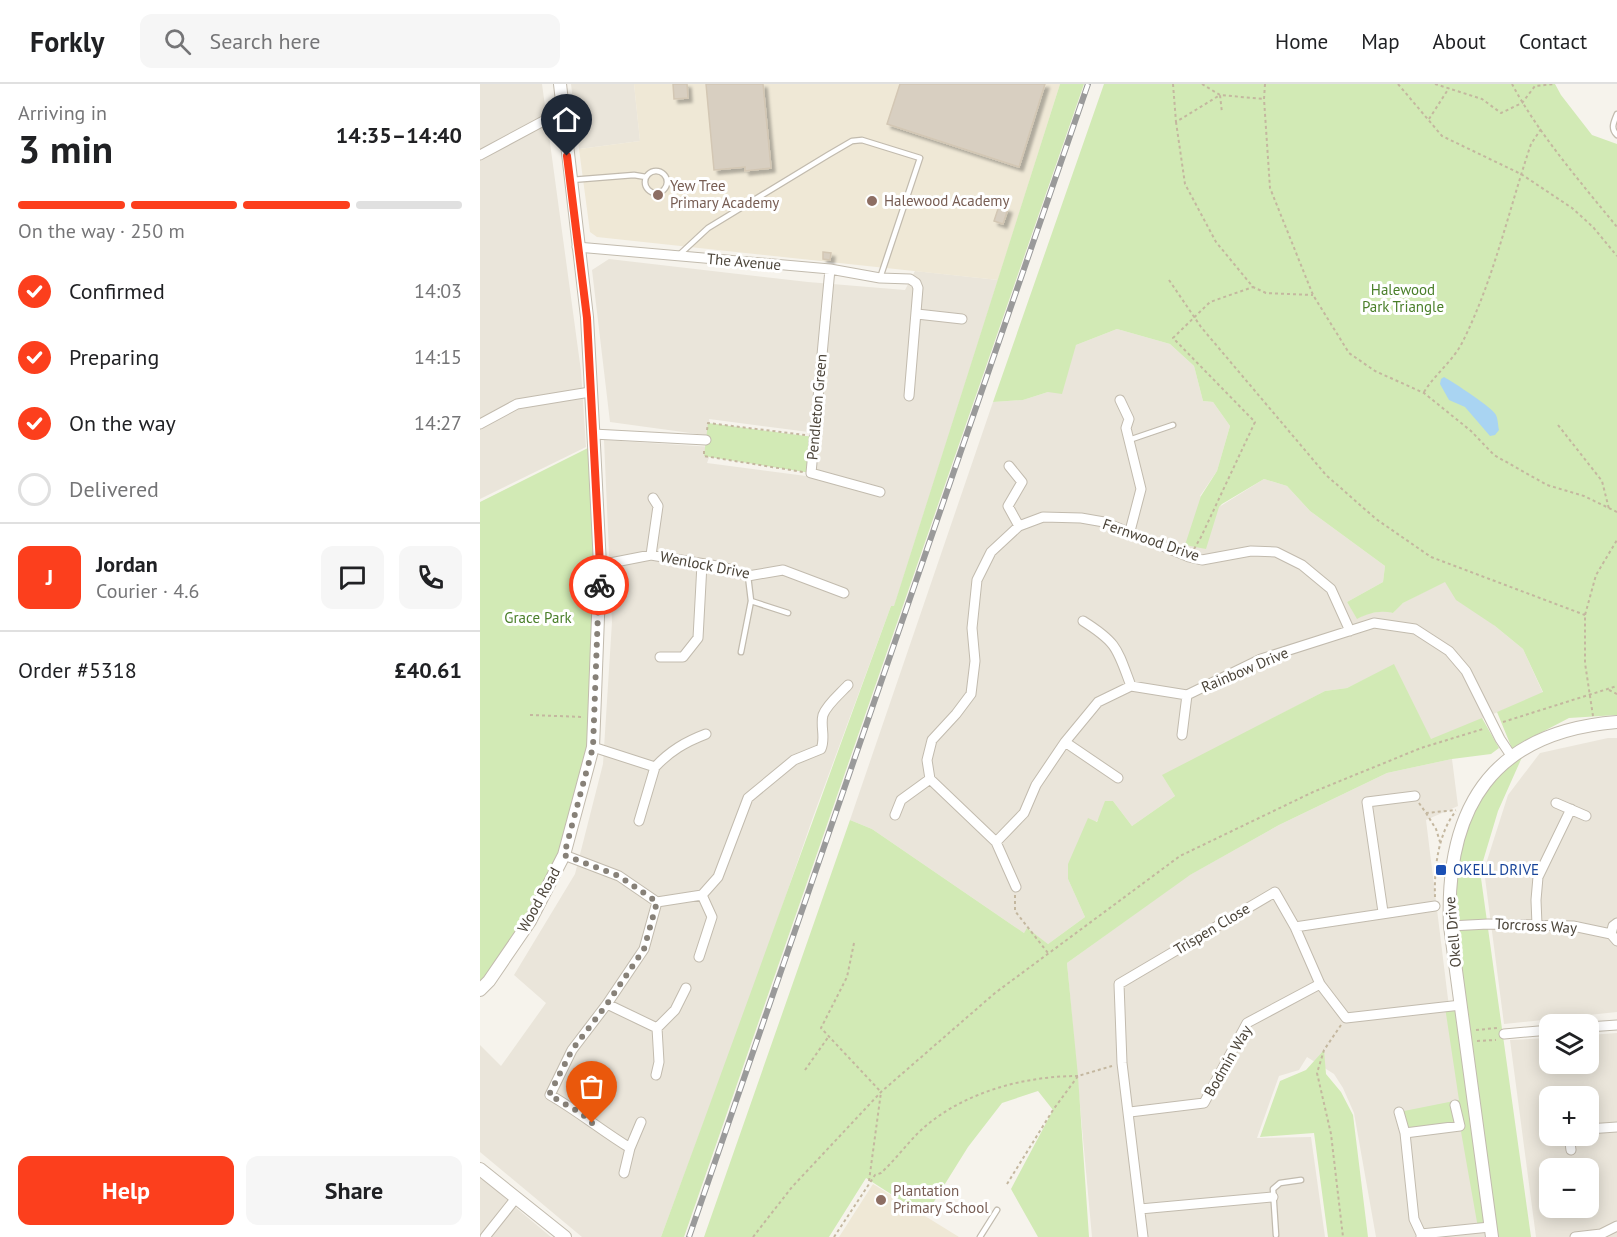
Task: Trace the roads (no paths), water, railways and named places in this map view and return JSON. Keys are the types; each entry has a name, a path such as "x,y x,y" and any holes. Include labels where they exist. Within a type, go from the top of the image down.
{"street":[{"name":"Wood Road","path":"480,990 489,981 530,921 564,855 593,747 600,566 587,318 560,84"},
{"path":"480,155 562,111"},
{"name":"The Avenue","path":"577,246 830,269 880,278 910,279 916,283 918,288 917,314"},
{"name":"Pendleton Green","path":"830,269 811,473 880,492"},
{"path":"909,396 917,314 962,319"},
{"path":"480,424 517,404 590,392"},
{"path":"1120,400 1129,419 1126,428 1141,489 1130,531"},
{"path":"593,434 706,440"},
{"path":"1009,466 1022,482 1008,506 1019,526"},
{"path":"651,555 658,506 653,498"},
{"name":"Fernwood Drive","path":"930,779 927,760 932,740 971,694 975,661 972,628 977,580 990,552 1019,526 1043,517 1104,522 1189,557 1202,560 1251,551 1276,552 1302,565 1331,589 1350,631"},
{"name":"Wenlock Drive","path":"600,566 651,555 723,567 748,576 783,570 844,592"},
{"path":"660,657 682,657 698,638 702,564"},
{"path":"996,842 1024,813 1036,785 1065,742 1098,702 1131,686 1115,646 1106,635 1083,621"},
{"name":"Rainbow Drive","path":"1131,686 1187,695 1261,659 1374,623 1415,629 1449,651 1466,671 1512,757"},
{"path":"564,855 619,876 657,902 702,895 718,877 748,798 794,760 821,749 824,742 823,716 827,708 848,685"},
{"path":"1182,735 1187,695"},
{"name":"Okell Drive","path":"1491,1232 1450,926 1450,883 1458,836 1475,797 1486,782 1512,757 1543,738 1577,727 1617,722"},
{"path":"639,822 654,767 684,742 706,734"},
{"path":"1065,742 1118,778"},
{"path":"593,747 654,767"},
{"path":"895,815 901,800 930,779 996,842 1016,886"},
{"path":"1383,912 1367,802 1415,796"},
{"path":"1556,803 1587,816"},
{"path":"1537,925 1538,877 1571,809"},
{"name":"Trispen Close","path":"1143,1237 1130,1112 1122,1063 1119,984 1275,892 1295,927 1320,984 1346,1018 1461,1005"},
{"path":"699,957 712,917 702,895"},
{"path":"630,1148 604,1132 581,1113 549,1095 572,1050 644,949 657,902"},
{"path":"1295,927 1435,906"},
{"path":"1614,938 1613,926 1617,923"},
{"name":"Torcross Way","path":"1450,926 1573,926 1614,938"},
{"name":"Bodmin Way","path":"1130,1112 1204,1103 1247,1023 1320,984"},
{"path":"656,1075 659,1062 657,1028 675,1010 686,988"},
{"path":"607,1004 657,1028"},
{"path":"1599,1026 1617,1025"},
{"path":"1504,1034 1539,1031"},
{"path":"1405,1133 1460,1126 1455,1105"},
{"path":"1399,1112 1405,1133 1414,1219 1421,1235 1491,1232"},
{"path":"624,1173 630,1148 641,1122"},
{"path":"1599,1128 1617,1126"},
{"path":"1570,1146 1571,1150"},
{"path":"480,1169 565,1237"},
{"path":"1140,1209 1273,1197"},
{"path":"485,1237 516,1198"},
{"path":"1575,1237 1601,1234 1617,1226"}],"lane":[{"path":"1617,114 1613,127 1617,135"},
{"path":"678,256 708,228 828,154 852,141 862,140 920,158 880,278"},
{"path":"653,171 662,172 667,178 667,186 662,192 653,193 646,186 646,177 653,171"},
{"path":"570,180 634,175 646,177"},
{"path":"1129,441 1173,425"},
{"path":"741,651 751,601 748,576"},
{"path":"751,601 788,613"},
{"path":"1276,1235 1273,1189 1280,1183 1300,1180"},
{"path":"980,1237 997,1210"}],"water":[{"path":"1444,377 1493,412 1497,417 1499,430 1495,435 1490,436 1465,407 1449,400 1440,384"}],"railway":[{"path":"689,1237 1088,84"}],"place":[{"name":"Yew Tree Primary Academy","path":"658,195"},
{"name":"Halewood Academy","path":"872,201"},
{"name":"OKELL DRIVE","path":"1441,870"},
{"name":"Plantation Primary School","path":"881,1200"}],"park label":[{"name":"Halewood Park Triangle","path":"1403,298"},
{"name":"Grace Park","path":"538,618"}]}
